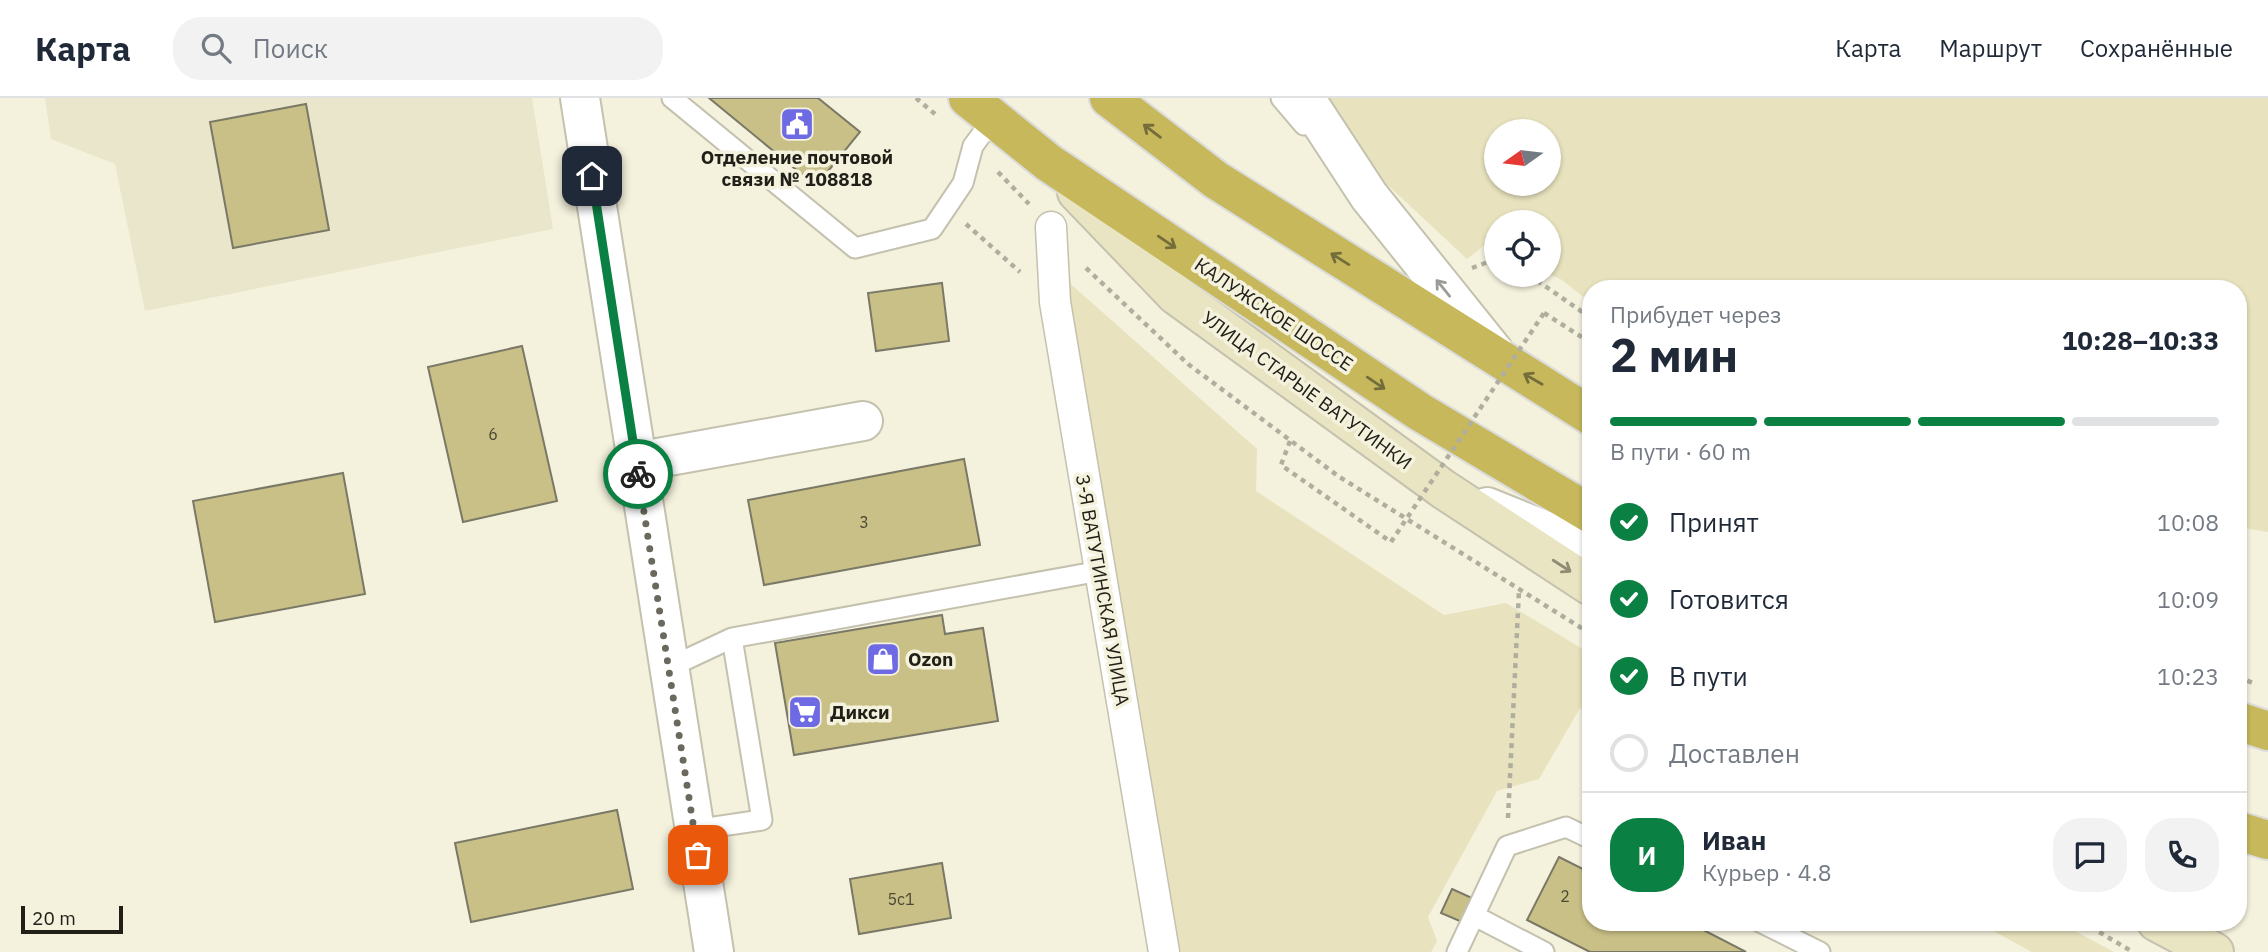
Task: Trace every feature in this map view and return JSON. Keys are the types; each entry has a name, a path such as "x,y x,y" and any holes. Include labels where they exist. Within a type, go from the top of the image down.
{"highway":[{"path":"1109,98 1216,180 1582,410"},
{"name":"КАЛУЖСКОЕ ШОССЕ","path":"978,121 1049,163 1420,412 1582,509"},
{"path":"2247,724 2268,731"},
{"path":"2247,834 2268,840"}],"main road":[{"name":"УЛИЦА СТАРЫЕ ВАТУТИНКИ","path":"1049,163 1176,295 1443,489 1582,580"},
{"path":"2174,931 2214,952"}],"street":[{"path":"580,98 714,952"},
{"path":"1306,98 1369,195 1500,360"},
{"name":"3-Я ВАТУТИНСКАЯ УЛИЦА","path":"1051,227 1055,302 1164,952"},
{"path":"636,462 863,421"},
{"path":"1443,489 1582,545"}],"lane":[{"path":"672,98 855,248 932,229 963,183 978,121"},
{"path":"1281,98 1369,195"},
{"path":"668,668 732,638 1100,571"},
{"path":"694,830 762,820 732,638"},
{"path":"1457,952 1507,846 1566,827 1582,835"},
{"path":"1475,916 1544,952"},
{"path":"1778,931 1820,952"}],"path":[{"path":"978,121 1077,260 1188,364 1338,476 1582,628"},
{"path":"947,206 1055,302"},
{"path":"1546,287 1582,312"},
{"path":"1290,440 1281,465 1391,542 1544,313 1582,337"},
{"path":"1507,846 1519,589"},
{"path":"2247,681 2253,683"},
{"path":"2098,931 2134,952"}],"shaded area":[{"path":"45,98 532,98 553,229 145,311 115,164 51,139"},
{"path":"1305,98 2268,98 2268,532 2247,528 2247,280 1582,280 1582,296 1561,280 1561,210 1484,210 1484,245 1467,259 1318,120"},
{"path":"1065,279 1257,449 1256,491 1444,615 1506,603 1582,649 1582,709 1580,708 1539,779 1497,791 1428,917 1437,941 1431,952 1180,952"},
{"path":"1994,931 2075,931 2114,952 2032,952"}],"building":[{"path":"709,98 818,98 860,132 816,186"},
{"path":"306,104 329,230 233,248 210,122"},
{"path":"942,283 949,341 876,351 868,293"},
{"path":"522,346 557,501 463,522 428,367"},
{"path":"964,459 980,545 764,585 748,500"},
{"path":"343,473 365,594 215,622 193,501"},
{"path":"942,615 945,634 983,628 998,721 794,755 775,643"},
{"path":"617,810 633,889 471,922 455,843"},
{"path":"1559,857 1582,868 1582,931 1705,931 1746,952 1590,952 1527,920"},
{"path":"942,863 951,918 859,934 850,879"},
{"path":"1452,889 1472,898 1462,922 1441,913"}],"way so far":[{"path":"638,474 698,855"}],"place":[{"name":"Отделение почтовой связи № 108818","path":"797,124"},
{"name":"Ozon","path":"883,659"},
{"name":"Дикси","path":"805,712"}],"route":[{"path":"592,176 638,474"}]}
